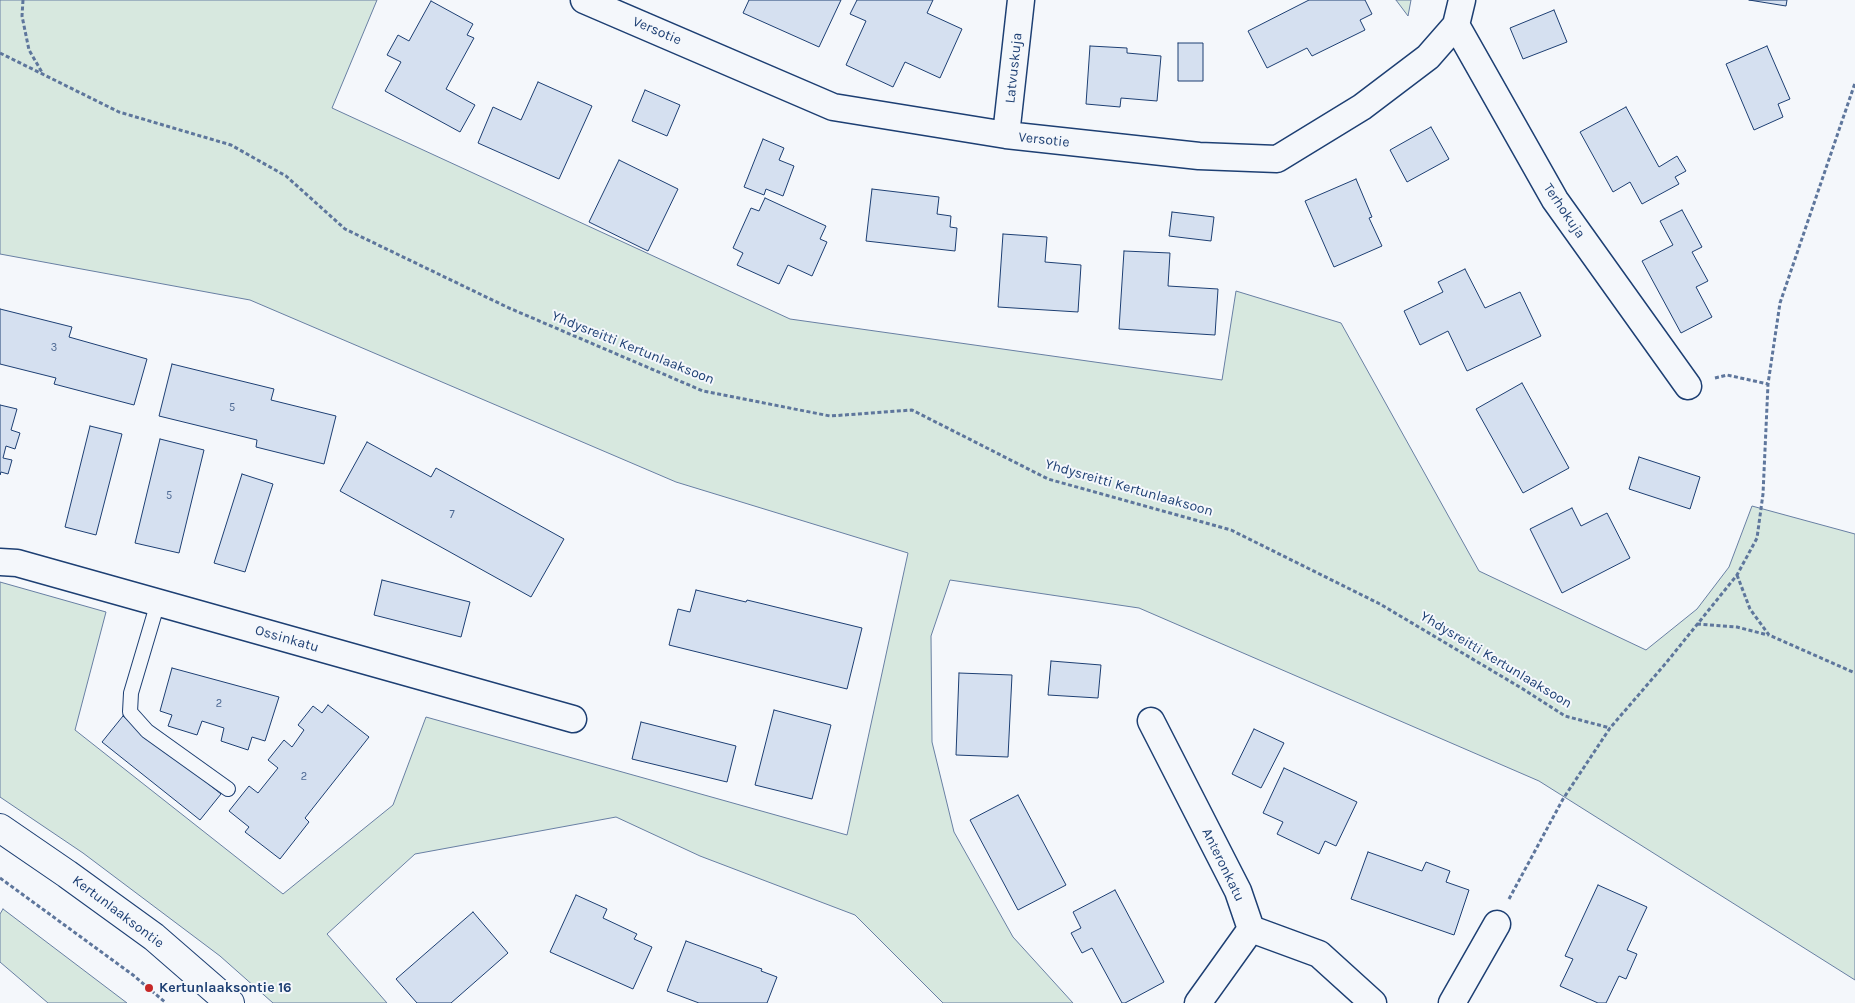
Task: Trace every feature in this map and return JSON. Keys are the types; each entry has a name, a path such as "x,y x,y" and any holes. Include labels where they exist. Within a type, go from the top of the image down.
{"street":[{"name":"Versotie","path":"584,0 834,107 1006,135 1199,156 1277,159 1362,107 1428,57 1456,25 1462,0"},
{"name":"Latvuskuja","path":"1006,135 1021,0"},
{"name":"Terhokuja","path":"1456,25 1555,200 1688,386"},
{"name":"Ossinkatu","path":"0,562 17,563 572,719"},
{"name":"Anteronkatu","path":"1151,721 1238,891 1251,928"},
{"name":"Kertunlaaksontie","path":"2,833 67,874 154,938 230,1003"},
{"path":"1452,1003 1497,924"},
{"path":"1198,1003 1251,928 1319,954 1373,1003"}],"lane":[{"path":"158,602 131,693 130,712 147,731 228,789"}],"path":[{"path":"23,0 22,16 29,50 43,75"},
{"name":"Yhdysreitti Kertunlaaksoon","path":"0,53 118,112 231,145 286,176 345,229 509,308 703,391 830,416 912,410 1048,479 1231,530 1380,604 1565,716 1610,728"},
{"path":"1497,924 1563,799 1610,728 1737,575 1757,538 1764,494 1768,384 1780,303 1855,83"},
{"path":"1688,386 1727,375 1768,384"},
{"path":"1737,575 1750,609 1769,636"},
{"path":"1697,624 1737,627 1769,636 1855,673"},
{"path":"0,878 133,975 166,1003"}],"shaded area":[{"path":"0,0 377,0 332,108 790,319 1222,380 1236,291 1341,323 1479,571 1646,650 1697,609 1729,567 1752,506 1855,534 1855,980 1539,781 1139,608 950,580 931,636 932,742 954,832 1013,937 1073,1003 943,1003 855,915 700,856 616,817 415,854 327,934 387,1003 273,1003 220,956 83,853 0,797 0,582 106,612 75,730 283,894 393,805 426,717 847,835 908,553 676,482 250,300 0,254"},
{"path":"1396,0 1411,0 1408,16"},
{"path":"3,909 127,1003 48,1003 0,962 0,914"}],"building":[{"path":"749,0 841,0 819,47 743,13"},
{"path":"857,0 933,0 927,13 962,29 940,78 905,62 893,87 846,65 866,21 850,14"},
{"path":"1309,0 1365,0 1372,14 1360,20 1365,30 1312,56 1307,48 1267,68 1248,31"},
{"path":"1749,0 1787,0 1786,6"},
{"path":"431,1 473,24 467,35 474,38 446,89 475,105 460,132 385,91 401,62 387,55 398,35 409,41"},
{"path":"1554,10 1567,42 1523,59 1510,28"},
{"path":"1178,43 1203,43 1203,81 1178,81"},
{"path":"1090,46 1127,48 1127,53 1161,56 1157,101 1121,98 1120,107 1086,104"},
{"path":"1767,46 1790,99 1778,104 1783,117 1754,130 1726,64"},
{"path":"538,82 592,106 559,179 478,143 493,107 521,120"},
{"path":"645,90 680,105 667,136 632,121"},
{"path":"1626,107 1659,167 1677,156 1686,171 1675,177 1679,184 1642,204 1630,182 1613,192 1580,132"},
{"path":"1431,127 1449,159 1407,182 1390,150"},
{"path":"763,139 784,148 779,160 794,166 783,196 766,189 764,195 744,187"},
{"path":"619,160 678,189 648,251 589,222"},
{"path":"1356,179 1372,217 1369,218 1382,246 1334,267 1305,201"},
{"path":"872,189 939,197 937,214 951,216 950,227 957,228 955,251 866,241"},
{"path":"765,198 826,226 820,239 827,242 812,276 788,265 779,284 737,265 743,253 733,248 751,208 759,211"},
{"path":"1682,210 1702,247 1692,252 1708,281 1696,287 1712,317 1681,333 1642,261 1673,245 1660,221"},
{"path":"1172,212 1214,217 1211,241 1169,236"},
{"path":"1003,234 1047,237 1045,262 1081,265 1078,312 998,307"},
{"path":"1124,251 1170,253 1168,286 1218,289 1215,335 1119,329"},
{"path":"1465,269 1485,308 1520,292 1541,336 1467,371 1448,331 1420,345 1404,311 1443,292 1438,282"},
{"path":"0,309 72,327 69,337 147,359 134,405 54,384 56,378 0,364"},
{"path":"172,364 274,389 271,400 336,416 324,464 256,447 257,440 159,416"},
{"path":"1522,383 1569,468 1523,493 1476,409"},
{"path":"0,405 17,409 11,430 20,433 15,449 6,446 3,458 12,460 8,474 1,472 0,475"},
{"path":"90,426 122,434 96,535 65,527"},
{"path":"160,439 204,450 179,553 135,543"},
{"path":"367,442 431,477 436,468 564,539 531,597 340,491"},
{"path":"1639,457 1700,477 1690,509 1629,489"},
{"path":"242,474 273,484 245,572 214,563"},
{"path":"1572,508 1581,526 1607,513 1630,558 1562,593 1530,529"},
{"path":"382,580 470,602 461,637 374,615"},
{"path":"696,590 746,602 747,600 862,628 847,689 669,645 678,609 690,612"},
{"path":"1051,661 1101,665 1098,698 1048,695"},
{"path":"172,668 279,697 265,741 252,737 248,750 221,741 224,728 202,721 197,735 168,726 172,715 160,711"},
{"path":"959,673 1012,675 1008,757 956,755"},
{"path":"328,705 369,737 305,818 309,822 280,859 245,832 249,827 229,811 249,786 258,793 278,768 268,760 284,740 292,747 304,730 298,725 313,706 322,713"},
{"path":"774,710 831,725 812,799 755,785"},
{"path":"123,716 221,794 200,820 102,742"},
{"path":"641,722 736,746 727,782 632,759"},
{"path":"1254,729 1284,743 1261,788 1232,774"},
{"path":"1284,768 1357,802 1336,846 1325,841 1319,854 1277,834 1283,822 1263,813"},
{"path":"1018,795 1066,885 1018,910 970,820"},
{"path":"1368,852 1422,871 1426,862 1450,871 1446,882 1469,890 1454,935 1351,899"},
{"path":"1598,885 1647,907 1627,950 1637,954 1626,979 1619,976 1606,1003 1598,1003 1560,986 1573,959 1565,956"},
{"path":"1115,890 1164,982 1125,1003 1122,1003 1092,948 1082,953 1071,933 1081,928 1073,912"},
{"path":"576,895 607,909 603,918 637,934 634,939 652,947 633,989 550,952"},
{"path":"473,912 508,953 451,1003 417,1003 396,979"},
{"path":"686,941 762,969 761,971 777,977 767,1003 699,1003 667,991"}],"place":[{"name":"Kertunlaaksontie 16","path":"149,988"}]}
